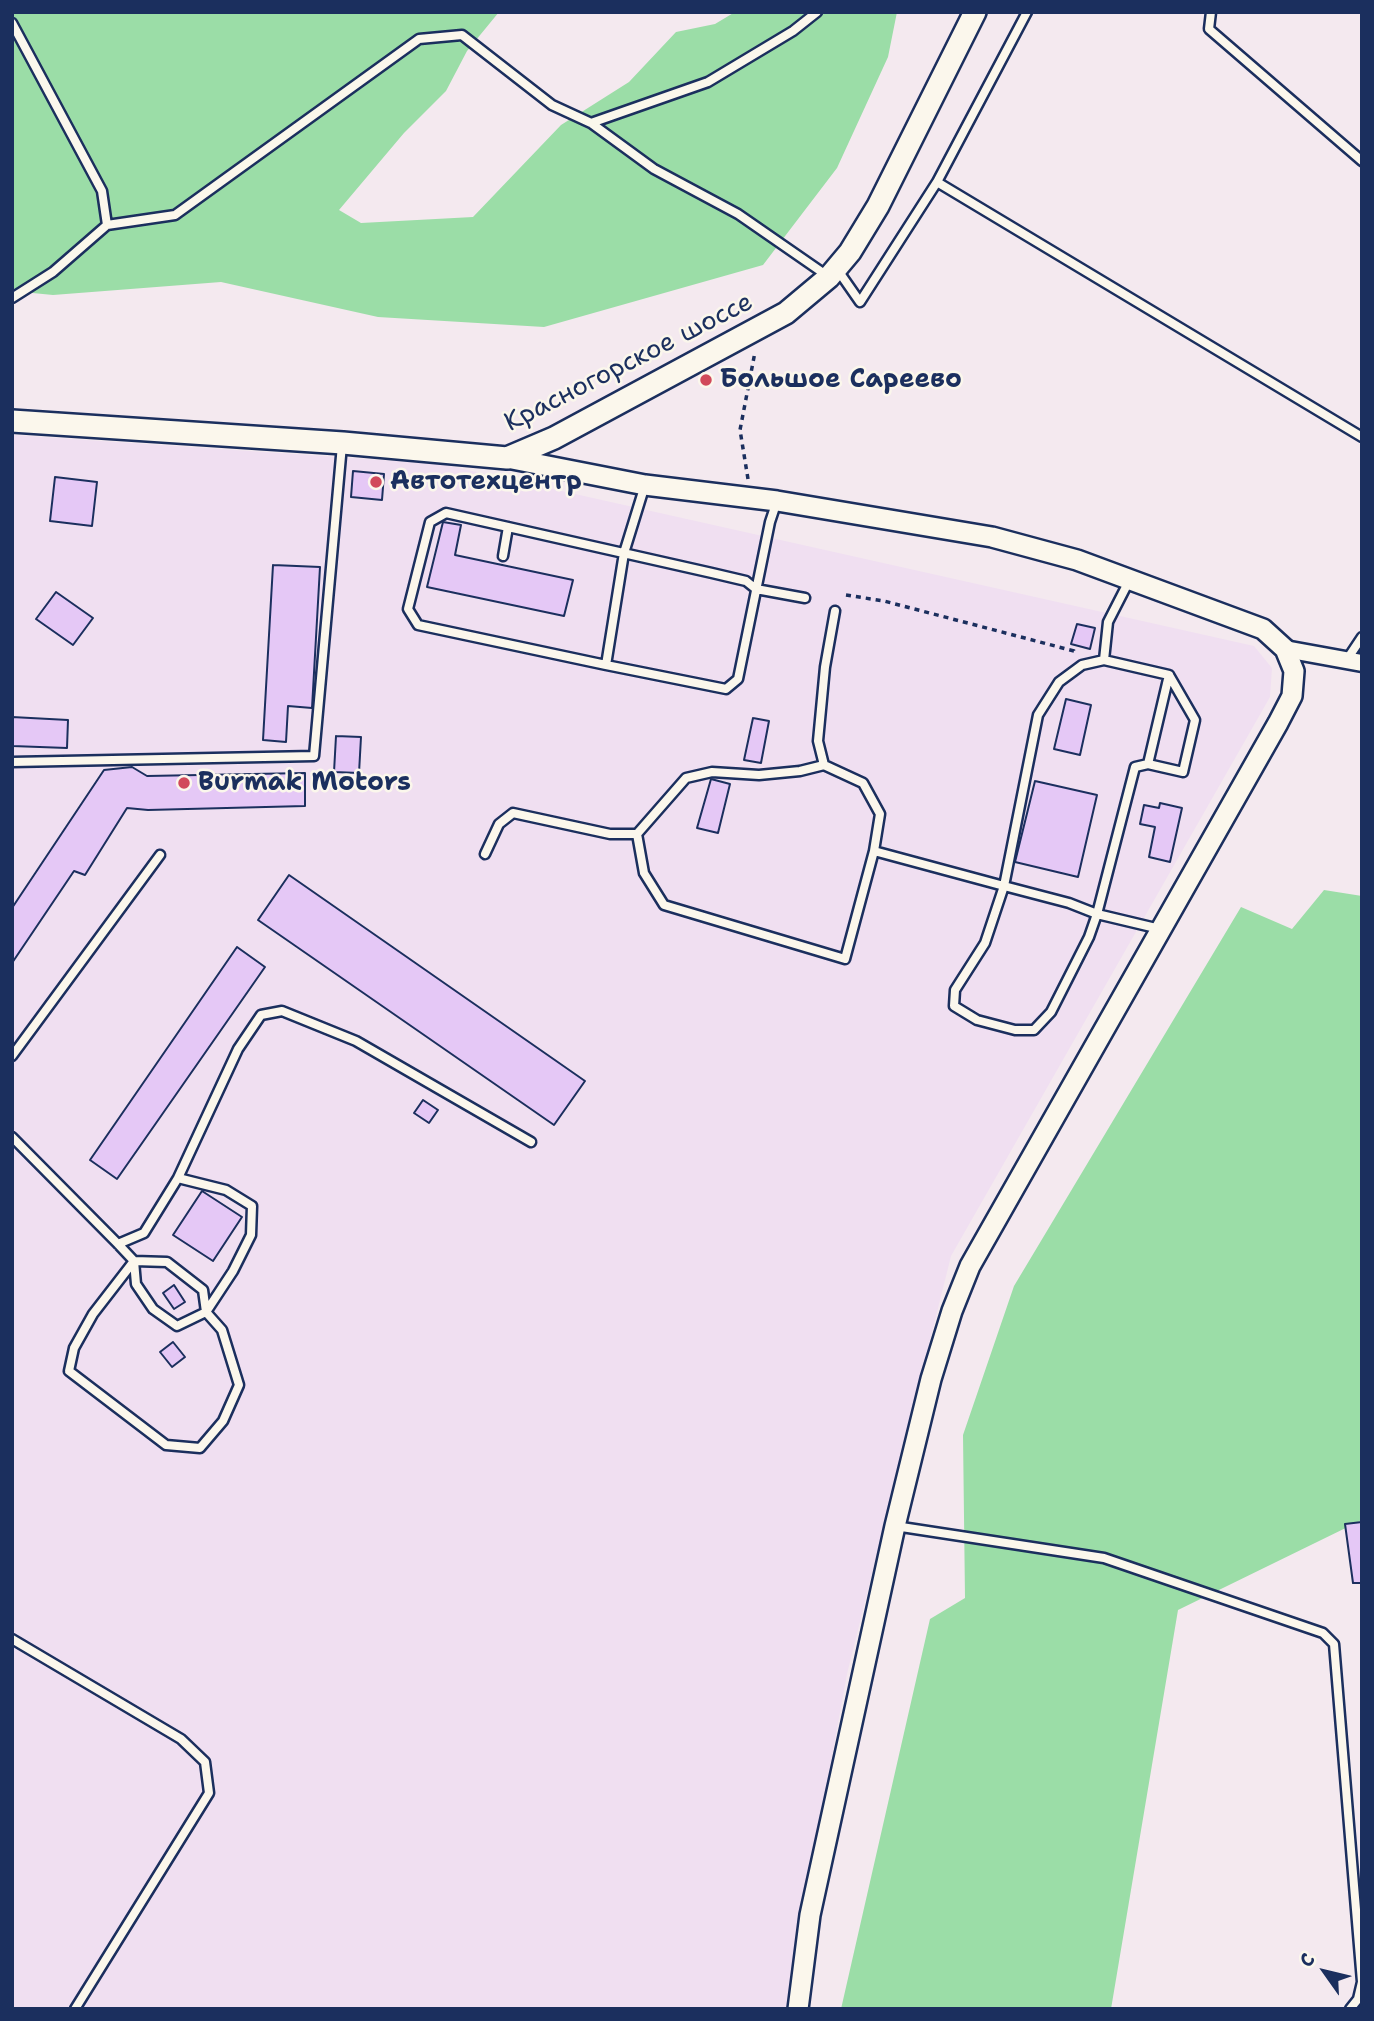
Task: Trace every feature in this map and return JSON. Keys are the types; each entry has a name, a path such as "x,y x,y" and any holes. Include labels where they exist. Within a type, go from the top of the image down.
{"main road":[{"name":"Красногорское шоссе","path":"12,421 343,443 507,458 554,438 786,313 833,273 878,206 975,12"}],"street":[{"path":"507,458 645,485 777,501 992,537 1077,560 1263,629 1285,649 1294,671 1292,696 1163,929 970,1266 931,1379 895,1526 810,1915 798,2009"},
{"path":"1285,649 1355,661"}],"lane":[{"path":"591,123 708,82 793,31 817,12"},
{"path":"12,298 53,272 107,225 174,215 419,39 462,35 552,105 591,123 654,169 738,215 833,273 859,302 937,182 1027,12"},
{"path":"1211,12 1209,29 1362,161"},
{"path":"12,23 102,191 107,225"},
{"path":"937,182 1362,436"},
{"path":"12,762 314,756 343,443"},
{"path":"606,665 624,553 645,485"},
{"path":"777,501 756,589 738,679 726,689 418,625 408,609 430,522 446,513 746,581 756,589 805,598"},
{"path":"503,556 508,527"},
{"path":"1104,660 1108,622 1130,579"},
{"path":"824,765 818,741 825,667 835,611"},
{"path":"1355,661 1362,637"},
{"path":"1104,660 1169,675 1195,720 1183,772 1148,764 1135,767 1097,914 1068,981 1051,1012 1034,1030 1015,1030 976,1020 954,1006 955,990 985,943 1004,886 1038,715 1059,682 1082,665 1104,660"},
{"path":"1148,764 1169,675"},
{"path":"485,854 499,824 513,813 610,834 637,834 686,778 712,772 759,775 824,765 863,783 880,814 874,851 845,959 664,905 644,873 637,834"},
{"path":"874,851 1097,914 1163,929"},
{"path":"12,1056 160,855"},
{"path":"118,1244 144,1233 178,1178 238,1049 261,1015 282,1011 356,1041 531,1142"},
{"path":"12,1137 134,1261 136,1284 153,1309 177,1326 206,1312 233,1271 251,1235 252,1206 226,1190 178,1178"},
{"path":"134,1261 167,1262 202,1290 206,1312 222,1331 239,1385 223,1422 201,1448 166,1445 69,1371 74,1348 93,1314 134,1261"},
{"path":"895,1526 1104,1558 1323,1633 1334,1644 1362,1982 1358,1999 1350,2009"},
{"path":"12,1639 181,1739 205,1762 208,1793 75,2009"}],"path":[{"path":"752,498 740,430 758,328"},
{"path":"846,595 884,601 1074,651 1082,665"}],"shaded area":[{"path":"12,435 441,464 1254,646 1272,668 1270,697 951,1256 847,1674 786,2009 12,2009"}],"green space":[{"path":"12,12 499,12 467,51 446,91 404,133 339,210 361,223 473,217 561,125 629,82 676,32 715,24 735,12 897,12 888,57 837,168 763,265 544,327 378,317 221,282 53,295 12,291"},
{"path":"1324,890 1362,896 1362,1520 1178,1610 1111,2009 841,2009 930,1619 965,1598 963,1435 1014,1286 1241,907 1292,929"}],"building":[{"path":"353,471 384,474 382,500 351,497"},
{"path":"55,477 97,482 92,526 50,521"},
{"path":"443,522 461,525 455,555 573,580 564,616 427,587"},
{"path":"273,565 320,567 312,708 288,706 286,742 263,740"},
{"path":"56,592 93,618 73,645 36,619"},
{"path":"1077,624 1095,628 1090,649 1071,644"},
{"path":"1066,699 1091,705 1080,755 1054,749"},
{"path":"12,717 68,720 67,748 12,746"},
{"path":"753,718 769,721 761,763 744,760"},
{"path":"336,736 361,737 359,773 334,772"},
{"path":"132,767 147,776 305,773 305,806 148,810 127,808 85,875 74,871 12,963 12,908 104,770"},
{"path":"711,779 730,784 718,833 697,828"},
{"path":"1035,781 1097,795 1078,877 1015,862"},
{"path":"1160,803 1182,808 1170,862 1149,857 1155,827 1140,824 1144,805 1159,808"},
{"path":"289,875 585,1081 554,1125 258,920"},
{"path":"237,947 265,967 117,1179 90,1160"},
{"path":"423,1100 438,1110 429,1123 414,1113"},
{"path":"202,1191 242,1217 213,1261 173,1235"},
{"path":"174,1285 185,1302 174,1309 163,1293"},
{"path":"173,1342 185,1357 172,1367 160,1352"},
{"path":"1362,1522 1362,1583 1353,1583 1345,1524"}],"place":[{"name":"Большое Сареево","path":"706,380"},
{"name":"Автотехцентр","path":"376,482"},
{"name":"Burmak Motors","path":"184,783"}]}
